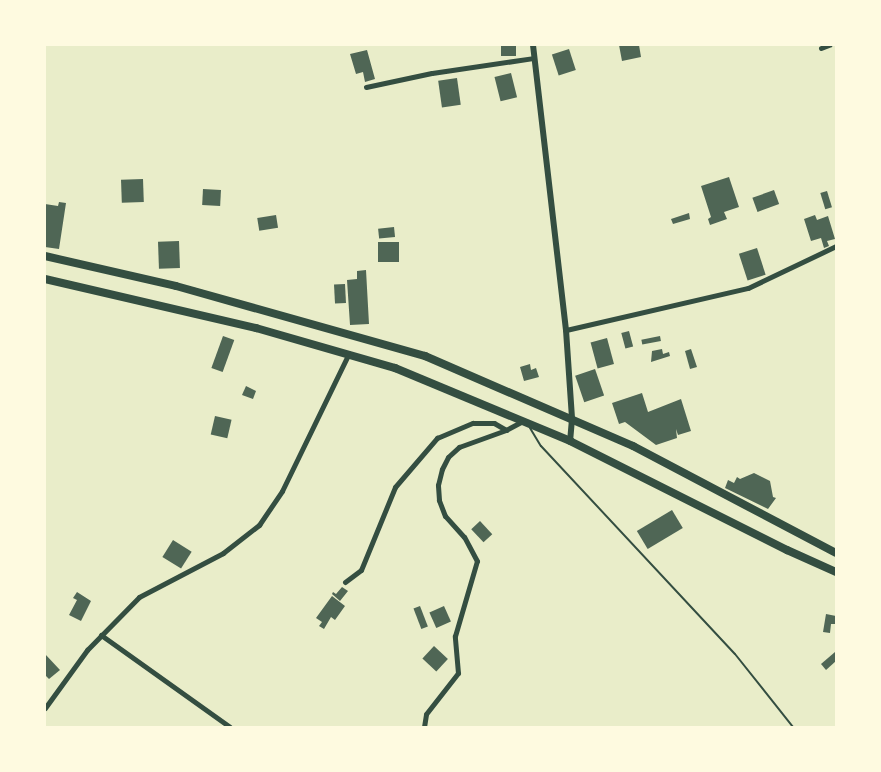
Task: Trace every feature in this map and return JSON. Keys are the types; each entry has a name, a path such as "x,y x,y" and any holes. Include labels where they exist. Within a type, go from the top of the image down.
{"highway":[{"path":"45,256 209,295 425,356 633,446 836,554"},
{"path":"45,279 256,328 395,368 525,420 836,572"}],"street":[{"path":"533,45 566,330 572,418 570,441"},
{"path":"821,48 829,45"},
{"path":"366,87 432,73 533,58"},
{"path":"566,330 748,288 836,246"},
{"path":"45,708 87,650 139,597 223,553 259,525 282,491 349,353"},
{"path":"424,727 426,714 458,673 455,636 477,561 464,537 446,516 439,500 438,485 442,469 448,457 459,447 506,430 525,420"},
{"path":"345,582 361,570 395,487 437,438 473,423 494,423 506,430"},
{"path":"101,636 230,727"}],"lane":[{"path":"525,420 541,446 735,654 793,727"}],"building":[{"path":"501,45 516,45 516,56 501,56"},
{"path":"619,45 639,45 641,57 622,61"},
{"path":"569,49 576,70 559,75 552,55"},
{"path":"367,50 375,79 365,82 363,72 356,74 350,54"},
{"path":"511,73 517,97 501,101 495,77"},
{"path":"457,78 461,105 442,107 438,81"},
{"path":"729,177 739,207 724,212 727,219 710,225 708,219 711,217 701,186"},
{"path":"143,179 144,202 122,203 121,180"},
{"path":"203,189 221,190 220,206 202,205"},
{"path":"774,190 779,204 758,212 752,198"},
{"path":"827,191 832,207 825,209 820,193"},
{"path":"59,202 66,203 59,249 45,247 45,204 58,206"},
{"path":"689,213 690,219 673,224 671,219"},
{"path":"276,215 278,228 259,231 257,218"},
{"path":"815,215 817,220 828,216 835,239 827,241 829,246 824,248 821,238 811,241 804,219"},
{"path":"394,227 395,237 379,239 378,229"},
{"path":"179,241 180,268 159,269 158,242"},
{"path":"378,242 399,242 399,262 378,262"},
{"path":"757,248 766,275 748,281 739,254"},
{"path":"366,270 369,324 350,325 347,280 357,279 357,271"},
{"path":"345,284 346,303 335,304 334,285"},
{"path":"629,331 633,346 625,349 621,333"},
{"path":"223,336 234,340 223,372 211,368"},
{"path":"660,336 661,341 642,345 641,340"},
{"path":"607,338 614,364 598,368 591,342"},
{"path":"662,349 663,354 669,352 670,356 651,362 652,351"},
{"path":"691,349 697,367 690,369 685,351"},
{"path":"530,364 531,370 536,368 539,377 524,381 520,367"},
{"path":"595,369 604,395 584,402 575,376"},
{"path":"246,386 256,391 253,399 242,395"},
{"path":"642,393 648,412 681,399 691,431 678,435 676,429 677,438 656,445 625,422 619,424 612,403"},
{"path":"215,416 232,420 227,438 211,435"},
{"path":"754,473 770,481 773,497 776,498 768,509 725,488 728,480 734,483 737,477 740,479"},
{"path":"672,510 683,528 648,549 637,531"},
{"path":"480,521 492,534 483,542 471,529"},
{"path":"173,540 192,552 181,569 162,557"},
{"path":"342,587 348,591 340,601 332,594 333,592 336,594"},
{"path":"77,592 91,601 81,621 69,615 77,600 73,598"},
{"path":"332,596 345,606 335,620 331,617 324,629 319,626 322,622 316,618"},
{"path":"420,606 428,627 421,629 413,609"},
{"path":"444,606 451,622 436,628 429,613"},
{"path":"826,614 836,616 836,624 831,624 830,633 823,632"},
{"path":"434,646 448,659 436,671 422,658"},
{"path":"835,652 836,661 826,670 821,664"},
{"path":"45,654 60,670 49,679 45,675"}]}
